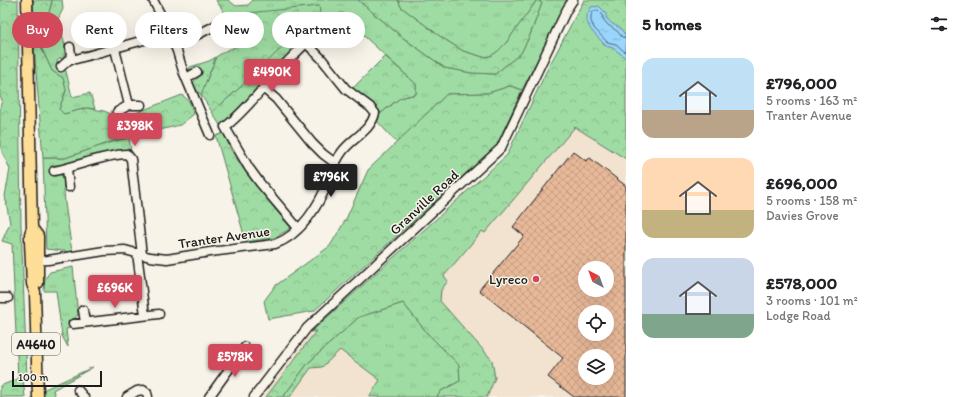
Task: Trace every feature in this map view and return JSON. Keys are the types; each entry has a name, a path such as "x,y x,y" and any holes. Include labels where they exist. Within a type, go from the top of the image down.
{"main road":[{"path":"27,0 32,228 38,236 35,261"},
{"name":"A4640","path":"35,261 32,284 35,292 38,397"}],"street":[{"path":"153,0 159,12"},
{"name":"Granville Road","path":"254,397 307,328 501,148 567,8 573,0"},
{"path":"70,59 76,59 135,43"},
{"path":"61,67 70,59 70,46"},
{"path":"175,48 186,78 210,135"},
{"path":"298,228 249,168 225,127 235,119 285,63 301,48"},
{"name":"Tranter Avenue","path":"35,261 104,251 125,250 150,257 167,259 275,244 282,241 304,223 314,210 329,181 336,160 343,150 370,126 375,113 370,107 346,89 311,48"},
{"path":"115,49 129,105"},
{"path":"186,78 197,72"},
{"path":"263,88 276,99 312,143 335,163"},
{"path":"117,112 129,105 141,105"},
{"path":"54,171 67,169 99,158 120,154 127,154 131,160 145,315"},
{"path":"67,169 69,187"},
{"path":"83,310 85,322"},
{"path":"73,324 160,314"},
{"path":"209,397 246,347"},
{"path":"78,390 84,397"},
{"path":"127,397 137,391 143,390 147,393 148,397"}],"shaded area":[{"path":"575,127 626,159 626,397 262,397 311,332 441,290 448,281 444,277 482,230 485,233"}],"green space":[{"path":"0,0 18,0 18,12 12,12 12,48 19,48 21,225 27,377 23,378 25,397 0,397 0,386 18,379 12,244 2,241 10,223 5,196 10,169 0,144 0,107 2,100 0,96"},
{"path":"33,0 52,0 49,12 33,12"},
{"path":"52,0 62,0 63,9 62,12 49,12"},
{"path":"216,0 228,0 236,6 248,5 253,0 358,0 402,37 445,68 472,73 495,74 521,53 530,35 542,3 538,0 567,0 522,90 510,86 488,93 447,94 397,143 376,120 381,113 400,98 416,94 416,84 365,37 365,12 272,12 272,23 264,25 264,12 224,12"},
{"path":"358,0 398,0 401,7 441,37 463,51 483,57 491,56 498,51 506,43 537,0 542,3 530,35 521,53 495,74 472,73 445,68 402,37"},
{"path":"398,0 537,0 506,43 491,56 483,57 463,51 441,37 401,7"},
{"path":"584,0 626,0 626,159 575,127 485,233 482,231 444,276 448,281 441,290 440,301 492,360 495,378 487,397 437,397 441,391 460,381 459,365 428,334 403,303 359,317 308,363 283,397 266,397 316,331 311,332 507,155 546,72"},
{"path":"319,6 320,12 272,12 272,48 282,48 212,112 201,95 216,57 232,48 264,48 264,12 257,12"},
{"path":"63,38 65,46 64,58 57,61 57,67 66,71 72,97 90,93 95,109 87,108 64,114 59,109 66,91 63,78 52,71 41,48 63,48"},
{"path":"34,48 41,48 52,71 63,78 66,90 59,109 64,114 87,108 104,111 116,116 128,116 182,95 189,101 194,114 180,125 111,142 65,158 43,158"},
{"path":"281,48 305,48 240,111 221,127 212,112"},
{"path":"385,56 416,84 416,94 400,98 381,113 374,105 352,89"},
{"path":"216,57 201,95 191,84 201,75 200,70 196,68 188,70 190,67 209,61"},
{"path":"510,86 522,90 497,145 314,311 268,319 264,301 275,286 330,246 346,219 368,170 447,94 488,93"},
{"path":"224,133 231,150 245,170 291,228 274,238 246,242 216,136"},
{"path":"129,138 131,151 111,153 62,165 54,165 51,167 50,171 63,177 72,252 46,249 43,158 65,158 111,142"},
{"path":"73,267 78,315 70,322 71,328 66,329 68,347 62,336 56,291 44,291 45,279 50,272"},
{"path":"403,303 428,334 459,365 460,381 441,391 437,397 369,397 380,380 340,350 322,367 311,368 290,397 283,397 308,363 359,317"},
{"path":"93,367 53,390 55,397 43,397 43,390"}],"water":[{"path":"599,6 606,13 606,17 611,23 620,28 626,36 626,58 613,48 606,46 591,30 587,22 587,15 591,7"}],"building":[{"name":"Lyreco","path":"573,151 586,161 590,158 626,186 626,397 574,397 548,377 563,358 479,290 524,236 513,227"}],"place":[{"name":"Lyreco","path":"536,279"}]}
